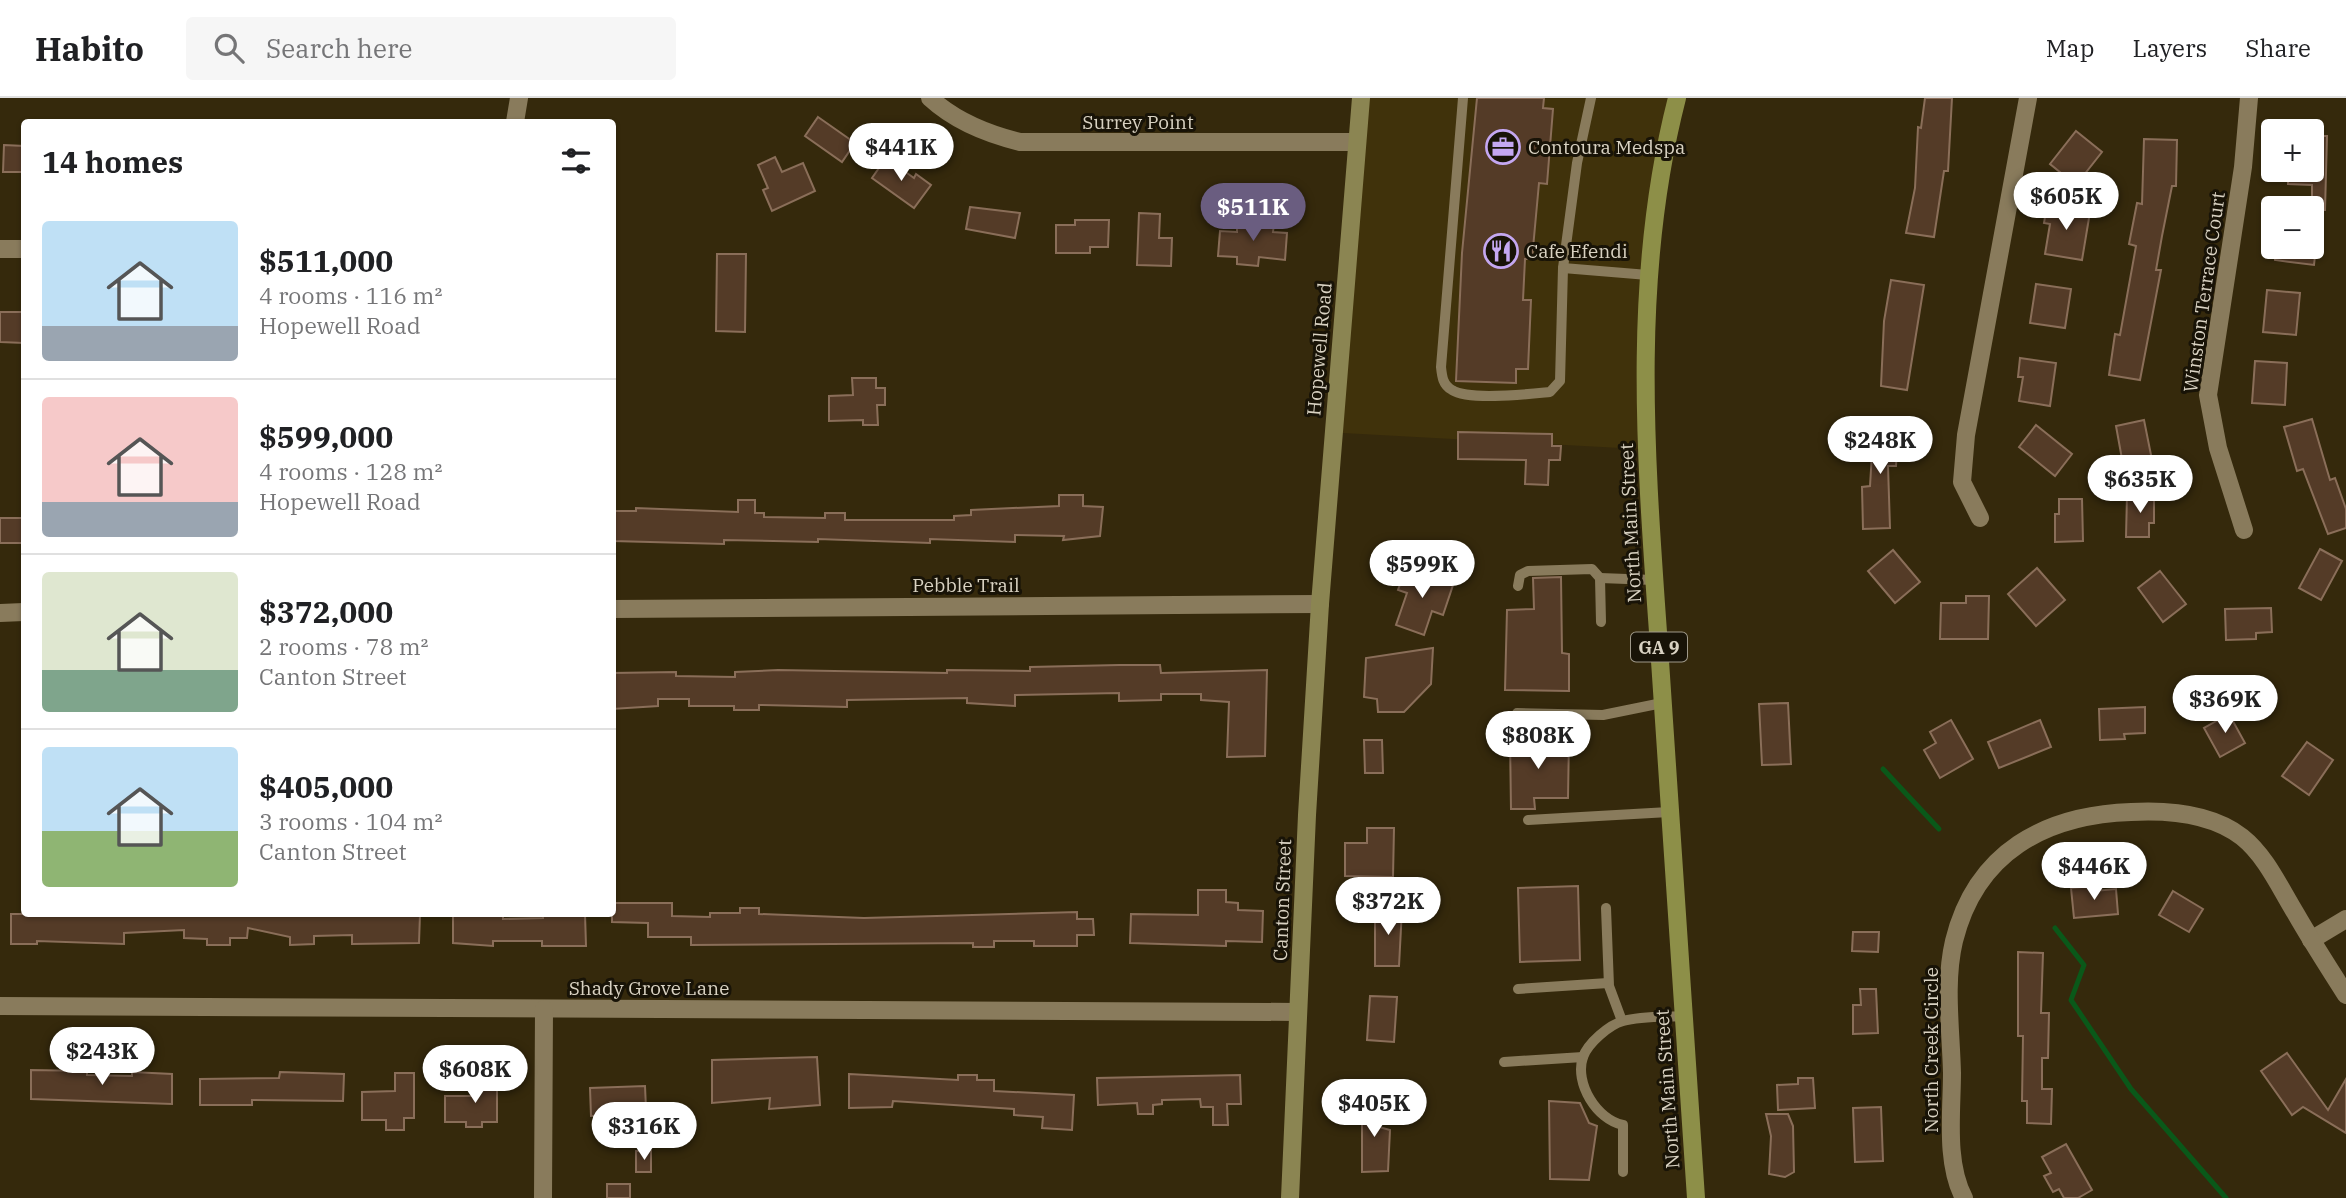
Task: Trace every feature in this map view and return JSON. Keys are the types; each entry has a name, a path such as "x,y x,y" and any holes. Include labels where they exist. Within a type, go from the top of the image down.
{"main road":[{"name":"North Main Street","path":"1677,98 1658,190 1648,275 1643,394 1696,1198"}],"street":[{"path":"516,119 519,98"},
{"name":"Surrey Point","path":"930,98 962,120 994,136 1020,142 1357,142"},
{"name":"Hopewell Road","path":"1320,604 1361,98"},
{"path":"1980,518 1962,482 1966,435 2028,98"},
{"name":"Winston Terrace Court","path":"2244,530 2218,448 2207,395 2243,167 2249,98"},
{"path":"0,249 21,248"},
{"name":"Pebble Trail","path":"616,609 1320,604"},
{"name":"Canton Street","path":"1290,1198 1320,604"},
{"path":"0,612 21,612"},
{"name":"North Creek Circle","path":"1965,1198 1953,1153 1950,976 1954,942 1966,908 1978,887 1997,863 2019,843 2042,829 2092,813 2156,811 2208,819 2244,838 2265,862 2346,995"},
{"path":"2311,940 2346,919"},
{"name":"Shady Grove Lane","path":"0,1006 1298,1013"},
{"path":"543,1198 544,1009"}],"lane":[{"path":"1463,98 1451,263 1441,351 1442,379 1449,388 1463,394 1531,394 1550,392 1557,387 1562,369 1563,268 1577,163 1591,98"},
{"path":"1563,268 1648,275"},
{"path":"1518,586 1520,576 1528,571 1592,569 1600,578 1601,622"},
{"path":"1600,578 1654,580"},
{"path":"1517,713 1603,715 1662,703"},
{"path":"1528,820 1669,812"},
{"path":"1606,908 1608,984 1622,1021"},
{"path":"1518,989 1608,984"},
{"path":"1623,1172 1623,1125 1616,1124 1594,1107 1583,1076 1583,1057 1600,1035 1622,1021 1683,1016"},
{"path":"1504,1062 1583,1057"}],"shaded area":[{"path":"1360,98 1676,98 1672,110 1639,449 1325,432"}],"building":[{"path":"1477,98 1544,98 1543,108 1553,109 1547,184 1539,183 1532,259 1525,259 1523,300 1531,300 1528,369 1516,369 1516,383 1456,381 1462,253"},
{"path":"1925,98 1952,98 1948,171 1944,171 1934,237 1906,233 1915,188 1918,127 1921,128"},
{"path":"818,117 855,143 842,162 805,136"},
{"path":"2076,131 2102,152 2076,185 2050,164"},
{"path":"2324,136 2327,136 2325,210 2324,196 2312,196 2312,185 2288,184 2324,182"},
{"path":"2144,139 2177,140 2176,186 2172,186 2162,236 2156,270 2161,270 2140,380 2109,375 2115,334 2120,335 2136,246 2129,244 2137,203 2142,204"},
{"path":"4,145 21,146 21,172 3,172"},
{"path":"775,157 782,172 803,163 815,191 772,211 763,190 768,188 758,165"},
{"path":"886,158 914,178 916,174 931,185 914,208 872,178"},
{"path":"2047,205 2090,212 2082,260 2045,254 2050,224 2044,223"},
{"path":"970,207 1020,213 1015,238 966,229"},
{"path":"1139,213 1160,214 1159,238 1172,238 1171,266 1137,265"},
{"path":"1075,220 1109,220 1108,247 1090,247 1090,253 1056,253 1056,225 1075,225"},
{"path":"1237,221 1274,224 1273,232 1287,233 1285,260 1259,257 1258,266 1237,264 1237,257 1218,256 1220,231 1237,232"},
{"path":"717,254 746,254 745,332 716,331"},
{"path":"2275,259 2315,259 2314,265"},
{"path":"1891,280 1924,285 1907,390 1881,386 1884,321"},
{"path":"2036,284 2071,289 2065,328 2030,323"},
{"path":"2267,290 2300,293 2296,335 2263,332"},
{"path":"0,312 21,312 21,343 0,342"},
{"path":"2020,358 2056,363 2050,406 2019,401 2023,377 2018,377"},
{"path":"2255,361 2287,363 2285,405 2252,403"},
{"path":"852,378 876,378 876,388 885,388 885,405 877,405 878,425 863,425 863,420 829,421 829,396 853,395"},
{"path":"2312,419 2330,480 2335,478 2346,509 2346,528 2328,534 2303,469 2297,471 2284,427"},
{"path":"1874,420 1899,422 1896,466 1888,466 1890,528 1863,529 1862,487 1870,486"},
{"path":"2144,420 2153,465 2124,470 2116,426"},
{"path":"2036,425 2072,454 2055,476 2019,447"},
{"path":"1458,432 1552,434 1552,446 1561,446 1560,460 1549,460 1548,485 1525,484 1526,460 1458,459"},
{"path":"1059,495 1083,495 1083,506 1103,507 1100,536 1063,540 1064,536 1015,535 1015,542 930,539 930,543 818,539 818,542 724,540 724,544 616,541 616,511 636,511 636,508 738,512 738,500 755,500 755,513 764,513 764,517 825,518 825,513 845,513 845,520 954,520 954,516 971,515 971,510 1059,506"},
{"path":"2127,495 2154,495 2154,523 2149,523 2149,537 2126,537"},
{"path":"2059,499 2082,499 2083,541 2055,542 2055,514 2059,514"},
{"path":"0,518 21,518 21,543 0,543"},
{"path":"2320,549 2342,561 2321,600 2299,588"},
{"path":"1893,550 1920,582 1895,603 1868,571"},
{"path":"1406,568 1453,585 1443,615 1432,611 1424,635 1396,625 1407,593 1398,590"},
{"path":"2037,568 2065,600 2036,626 2008,594"},
{"path":"2160,571 2186,604 2163,622 2138,588"},
{"path":"1561,577 1562,653 1569,654 1569,691 1505,690 1507,610 1534,609 1533,578"},
{"path":"1966,596 1989,596 1988,639 1940,639 1941,603 1966,603"},
{"path":"2271,608 2272,632 2256,633 2256,639 2226,640 2225,609"},
{"path":"1433,648 1431,684 1404,712 1378,712 1377,699 1364,697 1366,658"},
{"path":"1160,665 1161,673 1267,670 1265,756 1227,757 1229,702 1201,700 1201,694 1161,694 1161,700 1119,701 1119,693 1015,695 1015,706 967,703 967,698 847,700 847,707 759,705 759,710 734,710 734,706 689,706 689,699 658,699 658,706 616,709 616,673 676,672 676,676 735,677 735,672 778,670 947,673 947,670 1030,671 1030,667"},
{"path":"1788,703 1791,764 1762,765 1759,704"},
{"path":"2145,707 2145,733 2124,734 2125,739 2100,740 2099,709"},
{"path":"2229,714 2245,743 2220,757 2204,728"},
{"path":"1951,720 1973,759 1940,778 1924,750 1936,743 1930,732"},
{"path":"2040,720 2051,747 1999,768 1988,742"},
{"path":"1569,738 1568,798 1534,798 1535,809 1511,809 1510,739"},
{"path":"1364,740 1382,740 1383,773 1365,773"},
{"path":"2307,742 2333,760 2309,795 2282,776"},
{"path":"1367,828 1394,828 1393,877 1345,876 1345,843 1367,843"},
{"path":"1578,886 1580,960 1520,962 1518,888"},
{"path":"2093,886 2094,891 2116,889 2118,914 2074,918 2071,888"},
{"path":"1198,890 1226,890 1226,902 1238,903 1238,910 1263,911 1262,942 1226,941 1226,946 1130,943 1131,914 1198,915"},
{"path":"2173,891 2203,909 2189,932 2159,915"},
{"path":"616,903 672,903 672,916 710,917 710,913 740,913 740,908 759,908 759,914 864,918 1077,912 1077,919 1093,919 1094,935 1077,935 1077,946 1034,946 1034,941 994,941 994,947 973,947 973,943 691,945 691,937 648,937 648,923 612,922 612,917 616,917"},
{"path":"1375,908 1402,909 1399,966 1375,966"},
{"path":"11,914 21,914 21,917 420,917 419,943 352,944 352,935 314,936 314,944 290,945 290,937 248,928 247,938 230,938 230,945 207,945 207,939 184,938 184,930 124,933 124,944 37,941 37,944 11,944"},
{"path":"453,917 585,917 586,946 542,946 542,941 493,941 493,946 453,943"},
{"path":"1853,932 1879,932 1878,952 1852,951"},
{"path":"2018,952 2043,953 2041,1013 2049,1013 2048,1058 2042,1058 2042,1089 2052,1089 2051,1124 2027,1123 2027,1101 2022,1101 2023,1036 2018,1036"},
{"path":"1860,989 1876,989 1878,1033 1853,1034 1853,1005 1861,1005"},
{"path":"1370,996 1397,997 1394,1042 1367,1040"},
{"path":"2287,1053 2328,1110 2346,1079 2346,1133 2303,1107 2292,1115 2261,1071"},
{"path":"817,1057 820,1105 769,1109 770,1098 712,1103 712,1060"},
{"path":"31,1070 87,1071 87,1075 132,1076 132,1072 172,1074 172,1104 31,1099"},
{"path":"280,1072 344,1074 343,1101 252,1100 252,1105 200,1105 200,1079 279,1078"},
{"path":"395,1073 414,1073 414,1118 404,1118 404,1130 386,1130 386,1120 362,1120 362,1092 395,1091"},
{"path":"849,1074 958,1080 958,1075 977,1075 977,1080 994,1080 994,1091 1074,1095 1072,1130 1042,1128 1043,1117 1014,1115 1014,1109 893,1101 892,1107 849,1108"},
{"path":"478,1075 497,1075 497,1122 482,1122 482,1127 466,1127 466,1122 445,1122 445,1096 478,1096"},
{"path":"1240,1075 1241,1104 1227,1104 1228,1125 1213,1125 1213,1107 1201,1107 1200,1099 1162,1100 1162,1104 1153,1105 1153,1114 1138,1114 1137,1103 1098,1105 1097,1078"},
{"path":"1798,1078 1813,1078 1815,1108 1778,1110 1777,1085 1798,1084"},
{"path":"645,1086 646,1109 610,1110 610,1115 591,1116 590,1088"},
{"path":"1362,1099 1380,1100 1379,1127 1390,1130 1388,1171 1362,1172"},
{"path":"1549,1101 1580,1103 1589,1123 1597,1126 1589,1180 1550,1179"},
{"path":"1881,1107 1883,1161 1855,1162 1853,1108"},
{"path":"1766,1114 1788,1114 1793,1126 1794,1172 1785,1177 1769,1174 1771,1136"},
{"path":"2066,1144 2092,1190 2078,1198 2064,1198 2059,1189 2053,1192 2044,1176 2051,1173 2042,1157"},
{"path":"636,1151 651,1151 651,1172 636,1172"},
{"path":"607,1184 630,1184 630,1198 607,1198"}],"waterway":[{"path":"1883,769 1939,829"},
{"path":"2055,928 2084,965 2071,1000 2131,1089 2226,1198"}],"place":[{"name":"Contoura Medspa","path":"1503,147"},
{"name":"Cafe Efendi","path":"1501,251"}]}
